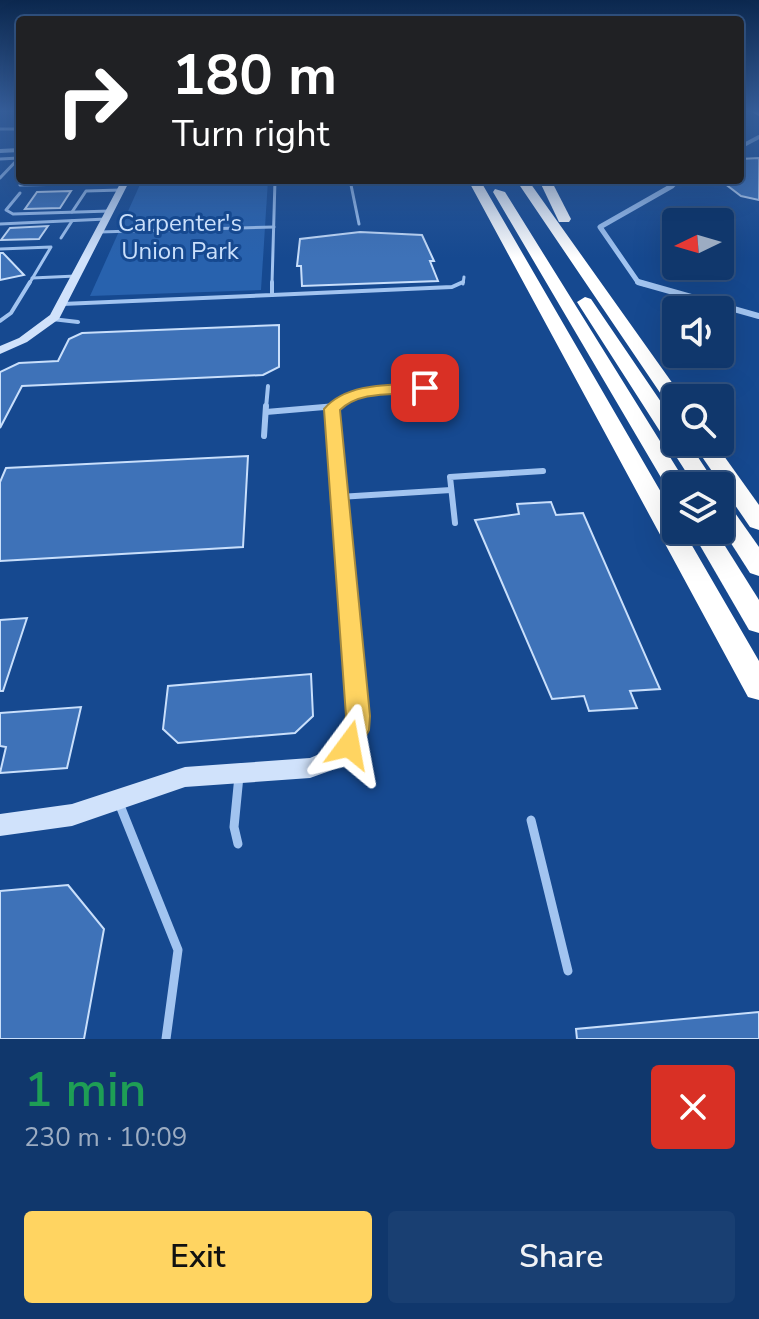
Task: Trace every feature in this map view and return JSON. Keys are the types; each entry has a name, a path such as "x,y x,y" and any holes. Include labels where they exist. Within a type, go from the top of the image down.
{"highway":[{"path":"463,184 497,220"},
{"path":"476,184 759,688"},
{"path":"494,184 669,472"},
{"path":"507,184 662,418"},
{"path":"525,184 664,384"},
{"path":"547,184 571,234 575,255"},
{"path":"713,456 759,522"},
{"path":"734,529 759,567"},
{"path":"711,544 759,623"}],"street":[{"path":"0,350 52,319 124,184"},
{"path":"675,184 600,227 638,282 759,316"},
{"path":"0,825 72,815 185,777 310,768 330,761 349,745 357,730 358,716 332,409"}],"lane":[{"path":"0,178 16,161"},
{"path":"0,169 8,169"},
{"path":"21,184 124,184"},
{"path":"72,212 86,191 124,184"},
{"path":"272,295 275,184"},
{"path":"351,184 359,224"},
{"path":"20,193 6,210 13,214 72,212 108,215"},
{"path":"0,224 72,221 108,215"},
{"path":"61,238 72,221"},
{"path":"99,232 274,227"},
{"path":"0,249 51,247 11,313 0,321"},
{"path":"32,278 76,276"},
{"path":"62,304 452,287 463,284 464,277"},
{"path":"52,319 78,322"},
{"path":"264,436 268,386"},
{"path":"266,412 332,409 342,400 370,391 425,388"},
{"path":"455,523 450,477 543,471"},
{"path":"339,497 451,490"},
{"path":"238,844 234,827 239,772"},
{"path":"117,799 178,950 166,1039"},
{"path":"531,820 568,971"}],"green space":[{"name":"Carpenter's Union Park","path":"140,184 268,184 261,290 90,296"}],"building":[{"path":"744,160 759,160 759,200 741,196 725,184 744,184"},
{"path":"71,191 60,208 25,209 37,192"},
{"path":"48,226 39,239 1,240 10,228"},
{"path":"360,232 422,235 434,261 430,261 438,281 302,286 301,266 297,266 300,239"},
{"path":"0,253 3,253 24,275 0,280"},
{"path":"279,325 279,367 263,375 22,386 0,428 0,372 19,363 58,361 69,339 82,333"},
{"path":"248,456 243,547 0,561 0,482 6,468"},
{"path":"551,502 556,515 583,513 660,689 630,691 637,708 589,711 584,696 552,699 475,520 519,514 517,504"},
{"path":"27,618 3,691 0,691 0,620"},
{"path":"311,674 313,716 295,733 178,743 163,729 168,686"},
{"path":"81,707 67,768 0,773 6,747 0,746 0,713"},
{"path":"68,885 104,929 84,1039 0,1039 0,891"},
{"path":"759,1012 759,1039 577,1039 576,1029"}],"route":[{"path":"349,745 357,730 358,716 332,409 342,400 370,391 425,388"}]}
